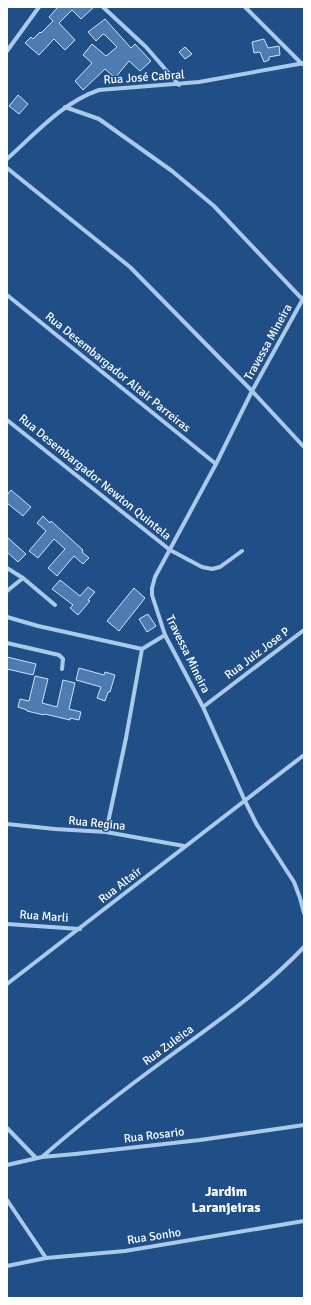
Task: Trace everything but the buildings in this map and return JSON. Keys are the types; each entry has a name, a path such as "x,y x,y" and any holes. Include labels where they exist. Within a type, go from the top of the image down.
{"street":[{"path":"7,52 39,7"},
{"path":"103,7 146,47 179,85"},
{"path":"245,7 303,63"},
{"name":"Rua José Cabral","path":"7,159 65,107 86,94 99,90 179,85 303,63"},
{"path":"65,107 99,119 172,171 214,206 304,299"},
{"path":"7,168 130,268 252,391 304,447"},
{"name":"Rua Desembargador Altair Parreiras","path":"7,295 216,464"},
{"name":"Travessa Mineira","path":"304,299 252,391 216,464 155,577 152,588 154,603 165,635 203,707 245,801 264,836 294,882 304,913"},
{"name":"Rua Desembargador Newton Quintela","path":"7,420 170,550 202,567 212,569 220,567 242,550"},
{"path":"7,568 23,578 55,605"},
{"path":"7,591 23,578"},
{"path":"7,617 38,626 142,649 165,635"},
{"name":"Rua Juiz Jose P","path":"203,707 304,630"},
{"path":"7,643 59,655 63,659 62,669"},
{"path":"106,832 126,738 142,649"},
{"name":"Rua Altair","path":"7,984 80,929 184,846 304,755"},
{"name":"Rua Regina","path":"7,824 106,832 184,846"},
{"name":"Rua Marli","path":"7,924 80,929"},
{"name":"Rua Zuleica","path":"42,1157 111,1099 233,1011 287,965 304,947"},
{"name":"Rua Rosario","path":"7,1164 42,1157 200,1140 304,1125"},
{"path":"7,1128 36,1158"},
{"path":"7,1200 46,1258"},
{"name":"Rua Sonho","path":"7,1266 46,1258 125,1251 304,1221"}],"district":[{"name":"Jardim Laranjeiras","path":"226,1200"}]}
